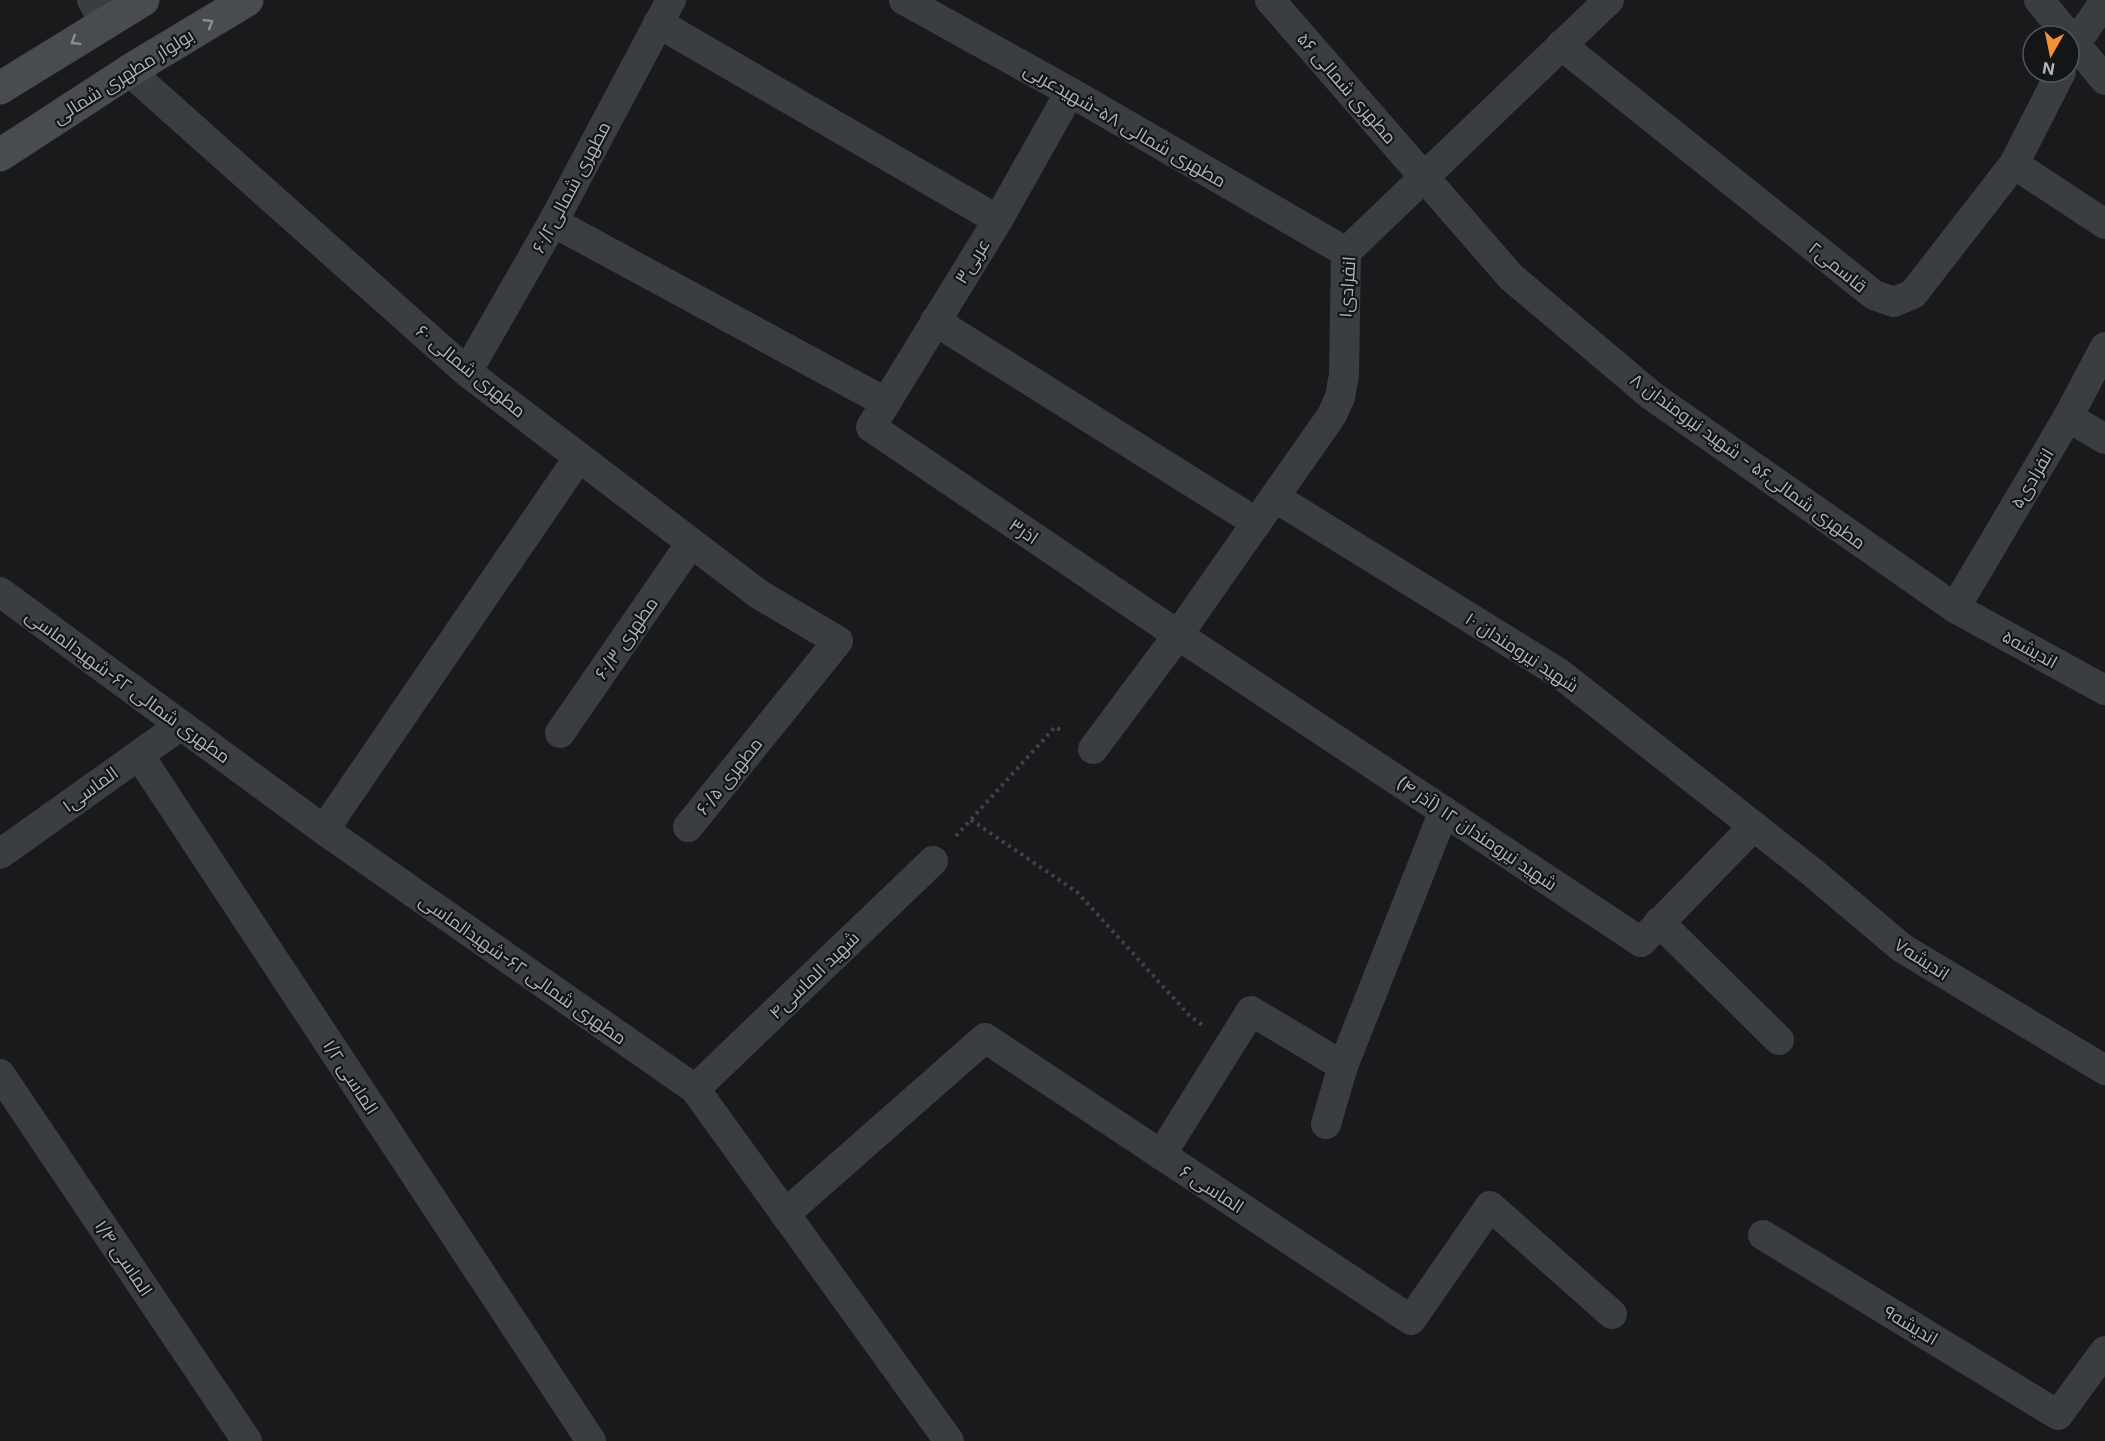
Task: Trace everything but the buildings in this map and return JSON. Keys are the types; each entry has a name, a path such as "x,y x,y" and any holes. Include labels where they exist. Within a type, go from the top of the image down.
{"main road":[{"path":"0,88 98,11 143,0"},
{"name":"بولوار مطهری شمالی","path":"0,154 129,71 247,0"}],"street":[{"name":"مطهری شمالی ۵۸-شهیدعربی","path":"904,0 1070,92 1346,252"},
{"name":"مطهری شمالی ۵۶","path":"1270,0 1424,176"},
{"name":"انفرادی۱","path":"1178,635 1276,498 1332,415 1340,397 1344,375 1346,252 1609,0"},
{"path":"2039,0 2055,24"},
{"path":"2081,37 2105,1"},
{"path":"664,11 998,220"},
{"name":"مطهری شمالی۶۰/۲","path":"467,372 553,222 664,11"},
{"name":"قاسمی۲","path":"1561,45 1874,295 1894,302 1913,294 2014,164 2055,84"},
{"path":"2081,58 2105,80"},
{"name":"مطهری شمالی ۶۰","path":"129,71 467,372 760,595 837,641"},
{"name":"عربی۳","path":"878,415 998,220 1070,92"},
{"path":"2014,164 2105,224"},
{"name":"مطهری شمالی۵۶ - شهید نیرومندان ۸","path":"1424,176 1511,277 1652,396 1955,608"},
{"name":"اذر۳","path":"553,222 878,415 1178,635"},
{"path":"935,321 1257,523"},
{"name":"انفرادی۵","path":"1955,608 2068,417 2105,347"},
{"path":"2068,417 2105,439"},
{"path":"324,830 579,458"},
{"name":"شهید نیرومندان ۱۰","path":"1276,498 1559,673 1754,826"},
{"name":"مطهری ۶۰/۳","path":"560,733 691,543"},
{"name":"مطهری شمالی ۶۲-شهیدالماسی","path":"0,592 324,830 695,1089 949,1441"},
{"name":"اندیشه۵","path":"1955,608 2105,690"},
{"path":"1093,749 1178,635"},
{"name":"شهید نیرومندان ۱۲ (آذر ۴)","path":"1178,635 1641,942 1754,826"},
{"name":"مطهری ۶۰/۵","path":"688,826 837,641"},
{"name":"الماسی۱","path":"0,854 181,725"},
{"name":"الماسی ۱/۲","path":"139,755 591,1441"},
{"path":"1326,1124 1343,1066 1444,811"},
{"name":"اندیشه۷","path":"1754,826 1902,948 2105,1070"},
{"name":"شهید الماسی۴","path":"695,1089 933,861"},
{"path":"1659,922 1779,1040"},
{"path":"1161,1155 1251,1011 1343,1066"},
{"name":"الماسی ۶","path":"784,1214 985,1038 1411,1320 1490,1206 1612,1314"},
{"name":"الماسی ۱/۴","path":"0,1074 247,1441"},
{"name":"اندیشه۹","path":"1763,1235 2058,1415 2105,1351"}],"path":[{"path":"1093,749 1055,727 971,820 1077,892 1189,1015 1229,1046"}]}
